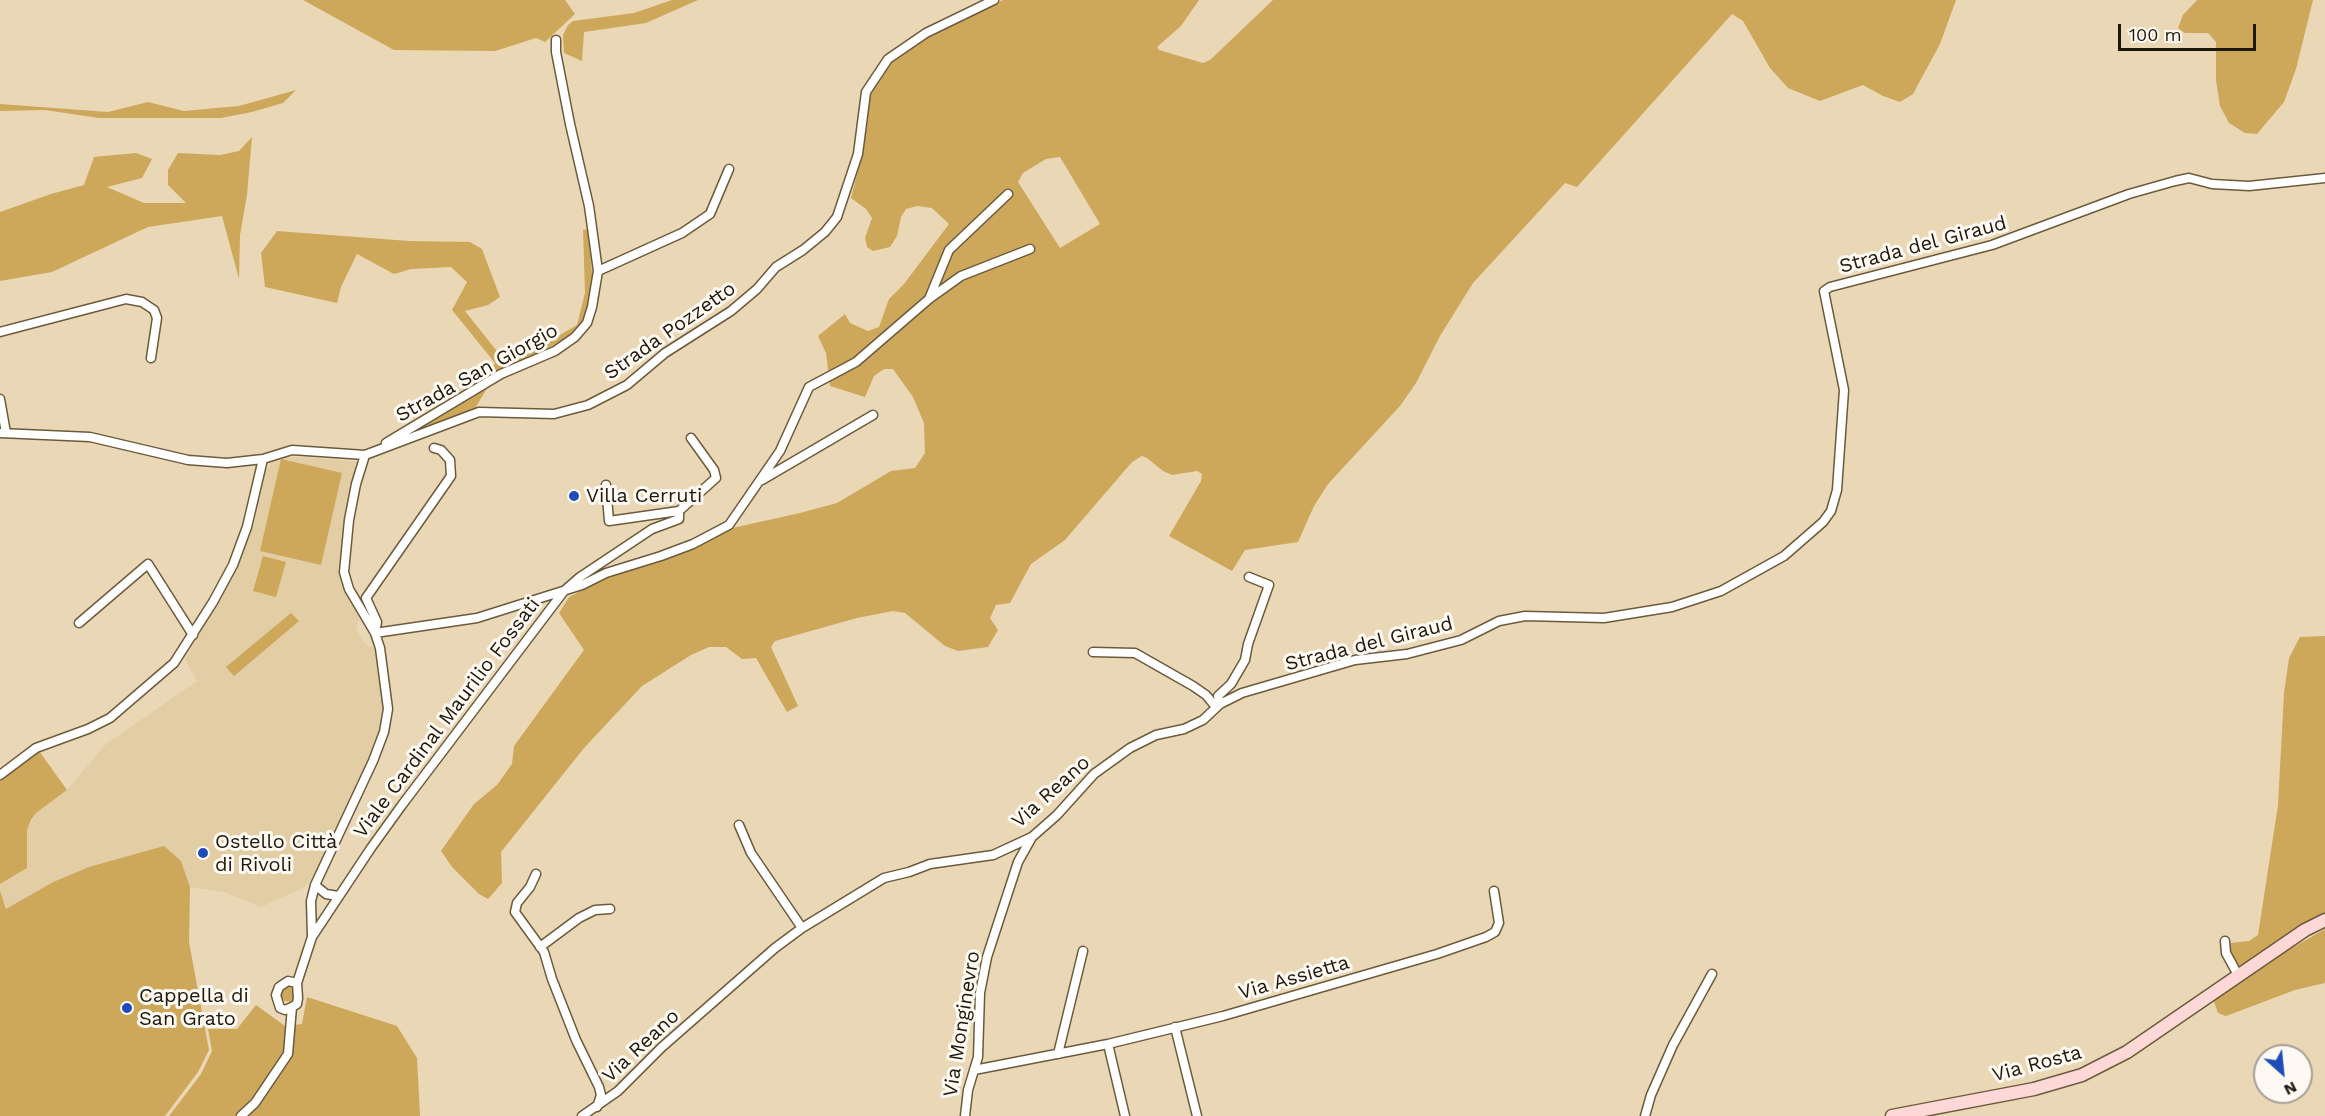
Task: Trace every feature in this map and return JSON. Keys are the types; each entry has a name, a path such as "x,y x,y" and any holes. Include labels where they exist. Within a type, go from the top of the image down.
{"street":[{"name":"Strada Pozzetto","path":"365,455 479,412 554,414 588,405 627,385 665,353 731,311 757,289 776,267 825,232 837,217 858,154 866,92 888,59 926,33 994,0"},
{"name":"Strada San Giorgio","path":"365,455 501,374 555,351 575,337 587,323 598,271 589,206 570,124 556,52 556,40"},
{"path":"598,271 682,233 710,214 729,169"},
{"name":"Strada del Giraud","path":"1218,705 1242,693 1355,660 1407,654 1461,640 1499,621 1525,616 1604,618 1652,611 1705,598 1757,573 1784,556 1823,522 1831,511 1837,490 1844,390 1824,291 1830,287 1992,245 2130,194 2175,181 2189,178 2212,184 2265,185 2325,178"},
{"path":"929,299 949,250 1008,194"},
{"path":"375,633 477,618 564,591 606,573 693,544 729,525 780,451 809,387 855,362 929,299 961,276 1030,249"},
{"path":"0,332 126,299 142,302 154,310 157,318 151,358"},
{"path":"0,399 3,433 90,437 188,459 227,463 262,459 292,450 365,455 356,484 349,520 344,572 349,589 375,633 384,671 388,709 384,732 373,761 315,885 311,901 312,937 297,983 297,1004 285,1010 280,1008 276,995 279,987 288,981 297,983"},
{"path":"759,481 873,415"},
{"path":"606,485 609,521 679,511 716,478 714,470 690,438"},
{"path":"375,633 377,622 366,598 451,476 450,460 441,450 434,448"},
{"path":"0,776 36,748 88,729 110,718 174,663 193,635 233,565 247,527 262,459"},
{"path":"564,591 580,577 652,529 679,519 679,511"},
{"path":"80,623 148,564 193,635"},
{"name":"Via Reano","path":"582,1116 597,1108 618,1091 662,1047 775,948 802,928 884,878 930,864 993,855 1032,837 1057,815 1094,774 1130,748 1156,735 1184,729 1203,720 1218,705 1218,696 1231,684 1245,660 1248,644 1269,585 1249,577"},
{"name":"Viale Cardinal Maurilio Fossati","path":"312,937 402,805 564,591"},
{"path":"1093,652 1135,652 1193,686 1218,705"},
{"path":"739,825 751,853 802,928"},
{"name":"Via Monginevro","path":"965,1116 968,1090 978,1057 980,993 987,957 1018,862 1032,837"},
{"path":"536,874 530,887 517,903 515,912 544,952 576,1040 599,1087 601,1095 597,1108"},
{"path":"315,885 326,894 338,896"},
{"name":"Via Assietta","path":"974,1070 1108,1044 1175,1027 1312,990 1486,937 1495,932 1499,923 1494,891"},
{"path":"540,947 579,918 595,910 610,909"},
{"name":"Via Rosta","path":"1892,1116 2034,1089 2082,1075 2149,1038 2305,930 2325,920"},
{"path":"2225,941 2226,953 2238,975"},
{"path":"1058,1054 1083,951"},
{"path":"1645,1116 1651,1095 1673,1045 1712,974"},
{"path":"241,1116 255,1102 288,1054 292,1007"},
{"path":"1175,1027 1197,1116"},
{"path":"1108,1044 1125,1116"}],"shaded area":[{"path":"303,0 565,0 575,14 545,42 536,38 495,51 394,50"},
{"path":"672,0 698,0 646,23 584,32 582,61 564,53 563,35 573,21 634,13"},
{"path":"1003,0 1199,0 1181,26 1157,47 1159,50 1203,63 1210,60 1273,0 1956,0 1940,44 1913,94 1900,102 1863,85 1820,101 1788,88 1770,68 1743,21 1732,14 1577,187 1565,183 1473,283 1440,336 1416,383 1400,406 1328,484 1314,506 1298,542 1245,550 1232,571 1169,536 1201,481 1202,474 1197,471 1172,475 1142,456 1132,462 1065,540 1031,564 1010,603 996,605 990,618 998,630 988,647 958,651 945,646 905,613 893,611 857,618 775,641 771,647 798,706 787,712 756,658 742,659 726,647 709,647 691,655 642,686 584,748 501,852 502,883 488,899 479,894 452,867 441,851 474,804 497,785 512,764 514,746 584,650 559,613 569,597 605,579 686,550 728,529 837,503 891,471 915,468 925,453 924,423 913,397 893,369 884,369 874,376 865,397 830,386 826,353 818,336 845,314 850,323 868,331 879,327 889,299 904,284 949,224 932,208 917,206 906,209 901,217 897,236 890,247 873,251 867,247 865,238 872,218 866,209 851,198 862,155 870,94 891,61 930,35","holes":["1060,157 1100,224 1060,248 1018,182 1023,173 1046,159"]},
{"path":"2197,0 2313,0 2296,69 2284,102 2257,134 2245,133 2229,123 2220,106 2216,80 2216,42 2208,33 2185,33 2178,28 2183,15"},
{"path":"296,90 283,103 221,118 99,118 45,110 0,111 0,104 108,112 148,102 184,111 239,106"},
{"path":"252,137 247,195 240,235 239,279 222,216 148,227 52,272 0,281 0,212 84,185 94,157 136,153 152,159 142,178 107,187 144,203 186,203 168,185 168,170 178,153 220,155 239,151"},
{"path":"588,229 593,285 586,319 565,339 495,375 474,410 413,432 384,438 485,377 495,363 452,310 467,282 451,267 411,269 394,274 357,254 341,287 337,303 265,287 261,253 277,231 409,241 470,242 482,249 500,297 488,305 465,311 508,365 577,325 585,293 583,230"},
{"path":"285,458 360,462 338,569 344,591 359,618 356,630 366,645 377,648 385,708 380,732 370,759 315,873 305,887 261,907 224,892 190,887 181,861 89,867 53,882 5,910 0,884 27,868 27,830 36,813 67,790 106,744 197,681 185,660 244,550 255,522 259,492 265,472 271,463"},
{"path":"281,459 342,473 321,565 260,551"},
{"path":"263,556 286,562 276,597 253,591"},
{"path":"291,613 299,621 234,676 226,667"},
{"path":"2325,636 2325,913 2303,924 2239,968 2231,952 2231,943 2249,941 2258,935 2278,805 2284,693 2289,658 2300,637"},
{"path":"37,748 67,790 36,813 31,820 27,830 27,868 0,884 0,775"},
{"path":"164,846 181,861 190,887 189,942 209,1050 198,1072 165,1116 0,1116 0,891 6,909 53,882 89,867"},
{"path":"2325,929 2325,983 2295,990 2226,1016 2218,1013 2213,999 2259,967"},
{"path":"286,984 294,985 294,1000 291,1002 281,997 280,991"},
{"path":"307,997 397,1026 417,1058 420,1116 169,1116 201,1074 212,1051 208,1029 237,1029 256,1005 285,1026 302,1024"}],"place":[{"name":"Villa Cerruti","path":"574,496"},
{"name":"Ostello Città di Rivoli","path":"203,853"},
{"name":"Cappella di San Grato","path":"127,1008"}]}
